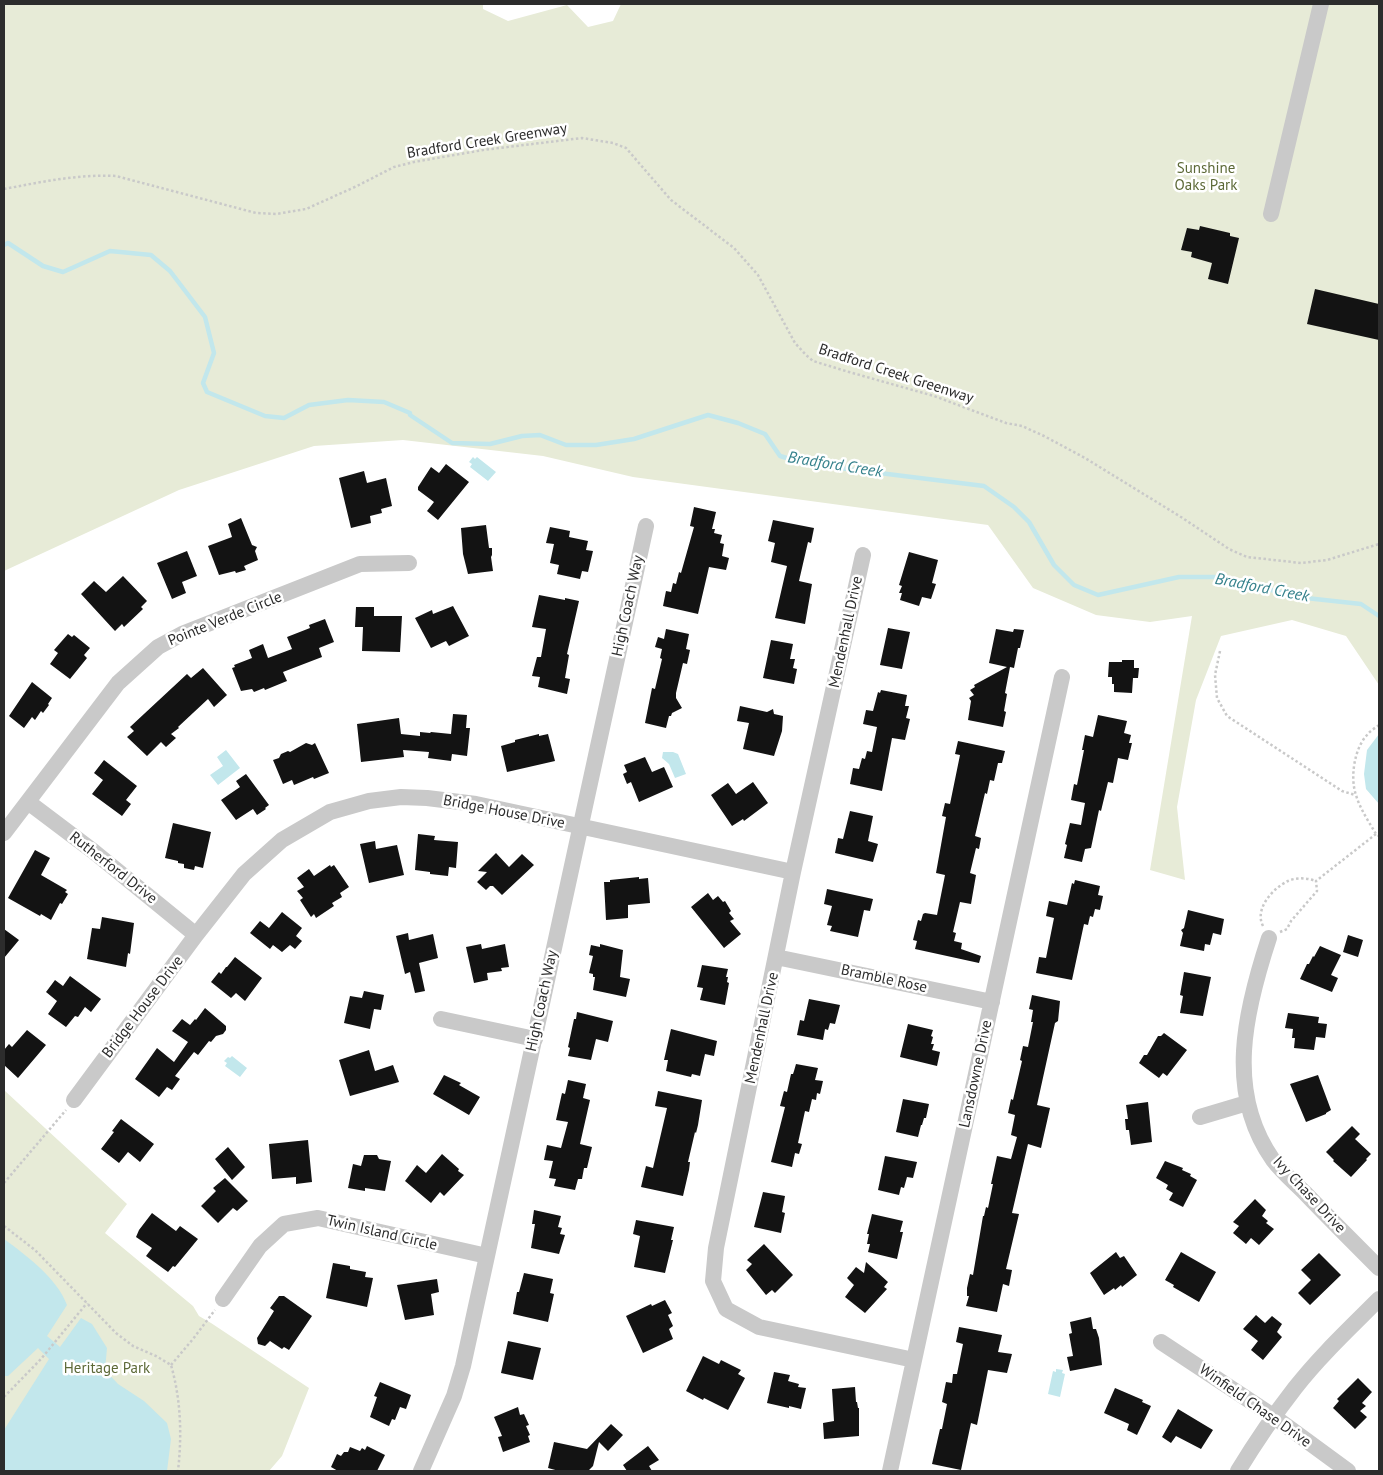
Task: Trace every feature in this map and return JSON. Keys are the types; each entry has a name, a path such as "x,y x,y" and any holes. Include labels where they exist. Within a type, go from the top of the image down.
{"street":[{"path":"1272,214 1320,4"},
{"name":"High Coach Way","path":"421,1471 454,1396 463,1366 646,526"},
{"name":"Mendenhall Drive","path":"863,555 793,872 716,1248 713,1281 726,1309 759,1326 914,1360"},
{"name":"Pointe Verde Circle","path":"4,833 74,738 118,683 158,647 182,634 360,564 409,563"},
{"name":"Lansdowne Drive","path":"890,1471 1062,677"},
{"name":"Bridge House Drive","path":"74,1100 196,935 244,874 282,840 330,812 369,801 401,797 476,804 793,872"},
{"name":"Rutherford Drive","path":"28,802 94,851 196,935"},
{"name":"Ivy Chase Drive","path":"1269,938 1257,975 1244,1041 1243,1071 1247,1103 1257,1132 1274,1160 1379,1268"},
{"name":"Bramble Rose","path":"776,957 992,1002"},
{"path":"441,1019 535,1039"},
{"path":"1200,1117 1247,1103"},
{"name":"Twin Island Circle","path":"223,1299 260,1246 284,1224 318,1218 486,1256"},
{"path":"1238,1471 1273,1416 1296,1387 1331,1346 1379,1299"},
{"name":"Winfield Chase Drive","path":"1161,1342 1273,1416 1348,1471"}],"path":[{"name":"Bradford Creek Greenway","path":"4,189 74,176 116,176 256,213 276,214 306,209 394,167 414,162 555,140 582,138 614,143 626,148 671,200 734,248 758,275 795,343 813,361 934,396 1022,426 1085,458 1229,549 1247,557 1301,563 1327,560 1379,544"},
{"path":"1220,651 1215,675 1217,698 1227,716 1342,791 1356,794"},
{"path":"1379,725 1367,735 1359,748 1354,780 1356,794 1376,834 1379,836"},
{"path":"1316,881 1376,834"},
{"path":"1306,878 1316,881 1316,891 1291,921 1287,929 1269,938 1260,921 1263,907 1269,895 1288,881 1306,878"},
{"path":"4,1183 74,1100"},
{"path":"4,1226 35,1250 116,1333 133,1346 171,1365 176,1384 181,1425 178,1471"},
{"path":"171,1365 223,1299"},
{"path":"4,1397 41,1359 87,1303"}],"green space":[{"name":"Sunshine Oaks Park","path":"4,4 483,4 483,9 508,21 567,5 588,27 613,21 621,4 1379,4 1379,685 1346,636 1292,620 1221,636 1196,700 1177,807 1185,880 1150,870 1192,616 1150,622 1096,615 1033,588 988,525 633,477 543,456 403,440 314,446 179,490 4,571"},
{"name":"Heritage Park","path":"4,1090 127,1204 105,1233 193,1306 199,1316 309,1388 282,1456 269,1471 4,1471"}],"water":[{"path":"473,457 475,459 477,457 496,472 488,481 470,467 472,464 469,462"},
{"path":"1379,734 1379,804 1366,789 1364,774 1367,750"},
{"path":"226,750 240,768 218,785 210,775 223,766 217,757"},
{"path":"663,752 678,754 686,774 675,778 669,764 662,758"},
{"path":"232,1056 247,1068 240,1077 225,1066 227,1063 224,1061"},
{"path":"4,1239 49,1277 67,1305 47,1336 60,1347 81,1318 92,1324 107,1348 105,1370 118,1384 144,1401 167,1423 171,1439 167,1471 4,1471 4,1430 49,1359 38,1348 8,1376 4,1376"},
{"path":"1056,1369 1063,1370 1062,1373 1065,1374 1060,1397 1048,1394 1053,1371 1056,1372"}],"building":[{"path":"1200,226 1230,233 1230,236 1239,238 1228,284 1208,279 1212,263 1191,257 1192,252 1181,250 1187,228 1199,230"},
{"path":"1315,289 1379,304 1379,340 1307,324"},
{"path":"446,464 469,482 438,520 427,511 434,502 418,490 418,487 431,467 439,473"},
{"path":"364,471 367,483 386,478 392,506 381,509 382,513 370,516 371,523 351,528 339,478"},
{"path":"694,507 716,512 712,529 715,529 714,533 722,535 720,543 724,544 722,556 729,558 726,570 709,567 698,614 663,606 666,591 671,592 673,583 676,584 679,572 681,573 694,527 690,526"},
{"path":"241,518 252,545 257,547 255,551 258,560 244,566 246,570 219,575 208,546 232,537 228,524"},
{"path":"773,520 814,528 811,543 808,542 799,581 812,584 805,624 775,618 787,566 771,562 775,543 768,541"},
{"path":"486,525 489,548 492,548 493,571 468,574 463,554 461,528"},
{"path":"550,527 570,531 569,537 588,541 586,550 593,551 588,572 582,571 580,579 557,574 559,565 550,563 554,544 546,543"},
{"path":"187,551 197,576 182,582 186,593 172,599 157,563"},
{"path":"909,552 938,560 932,583 936,584 931,599 922,597 919,606 900,600 902,593 899,593 902,586 899,585"},
{"path":"123,576 147,601 141,607 143,609 124,627 122,624 115,631 81,594 94,581 106,592"},
{"path":"539,595 579,601 567,654 569,655 565,678 570,679 567,694 538,687 540,677 532,676 537,657 541,657 546,629 532,627"},
{"path":"453,606 469,636 449,646 446,641 431,648 415,618 432,610 433,614"},
{"path":"356,607 374,607 374,616 402,616 400,652 362,651 363,627 355,627"},
{"path":"325,619 334,642 319,648 322,657 283,672 287,681 265,690 264,688 254,692 252,689 241,691 232,668 235,667 234,665 252,658 249,650 263,644 268,658 292,649 287,637 310,628 309,625"},
{"path":"888,628 910,632 902,669 880,665"},
{"path":"666,629 689,634 686,649 690,650 687,664 683,663 676,693 676,698 682,708 669,716 666,728 645,723 652,688 655,689 662,659 660,658 662,649 655,647 658,637 664,639"},
{"path":"996,629 1013,632 1014,629 1024,630 1014,668 1010,667 1005,693 1007,694 1004,711 1006,712 1003,727 968,720 971,701 969,698 974,695 970,690 975,687 974,685 1007,667 989,663"},
{"path":"68,634 72,637 74,635 90,648 84,655 87,658 70,679 50,664 58,653 54,650"},
{"path":"771,640 793,644 790,659 795,659 793,668 797,669 794,684 763,678"},
{"path":"1122,660 1134,660 1134,668 1139,668 1138,678 1133,678 1132,693 1114,692 1112,677 1108,677 1109,662 1122,662"},
{"path":"203,668 227,695 214,707 208,699 171,734 176,738 166,747 161,742 147,756 127,737 134,731 130,727 187,674 191,678"},
{"path":"32,682 52,698 43,713 41,711 35,720 32,717 24,728 9,716"},
{"path":"881,690 907,695 905,706 909,706 906,718 910,719 905,740 892,738 882,791 850,784 853,768 859,769 862,758 865,759 867,751 872,752 877,727 863,724 866,710 873,711 878,692 880,693"},
{"path":"740,706 767,712 773,709 774,714 783,716 782,731 774,756 743,749 749,723 737,721"},
{"path":"453,714 467,715 466,728 470,728 467,756 452,754 451,761 428,758 429,752 403,750 404,757 361,762 357,724 399,718 401,734 420,736 420,732 431,732 451,734"},
{"path":"1098,715 1127,721 1124,733 1131,735 1129,743 1132,743 1128,760 1118,758 1113,783 1108,782 1101,811 1099,810 1091,848 1085,849 1082,862 1064,858 1067,845 1065,844 1070,823 1081,825 1085,803 1071,800 1074,784 1077,785 1085,735 1093,737"},
{"path":"539,734 539,736 548,734 555,761 507,772 501,746 515,742 515,740"},
{"path":"958,741 1005,751 1002,763 998,763 994,781 990,780 987,794 985,793 975,836 981,838 979,849 976,848 970,873 976,875 971,904 960,902 953,932 956,933 954,941 962,943 961,949 981,956 979,963 915,949 917,941 913,940 918,920 921,921 923,914 937,915 945,875 936,873 946,817 942,816 945,803 950,804 960,755 955,754"},
{"path":"306,743 312,745 315,743 329,773 294,785 292,780 283,784 273,760 279,758 281,754 290,752"},
{"path":"645,757 652,772 664,767 673,787 639,802 631,782 627,784 623,774 627,772 624,765"},
{"path":"104,760 137,786 126,800 131,804 122,816 92,794 103,780 94,773"},
{"path":"246,774 269,805 257,815 253,809 236,820 221,800 240,787 236,781"},
{"path":"753,782 768,803 744,821 743,819 732,826 711,795 728,783 736,794"},
{"path":"850,811 873,816 868,841 878,844 873,862 835,853 838,838 843,839"},
{"path":"173,823 211,832 203,868 195,866 194,870 184,868 184,864 165,858"},
{"path":"418,834 435,836 434,840 458,842 456,868 449,867 448,876 415,870"},
{"path":"375,841 376,849 397,845 404,875 369,883 360,844"},
{"path":"35,850 50,858 41,875 67,890 65,892 68,894 62,904 60,903 51,920 8,898"},
{"path":"496,853 509,867 522,854 534,865 502,895 493,886 486,890 477,882 487,872 478,871"},
{"path":"330,865 331,867 334,865 349,887 340,893 342,897 332,903 334,906 316,918 314,914 311,917 300,900 303,898 297,891 304,887 297,878 309,869 314,876"},
{"path":"639,877 639,879 648,878 650,903 628,905 628,918 606,920 604,882"},
{"path":"1075,880 1100,886 1098,895 1103,896 1100,910 1095,909 1093,917 1090,916 1088,925 1084,924 1072,980 1036,973 1039,957 1046,958 1054,918 1046,916 1049,901 1067,905 1072,883 1074,884"},
{"path":"827,889 873,899 870,911 864,910 858,937 830,931 832,926 827,925 832,906 824,904"},
{"path":"708,893 713,900 718,896 723,902 725,901 731,911 729,913 734,919 730,921 741,934 724,948 691,907"},
{"path":"1188,910 1224,919 1221,935 1213,933 1210,945 1205,944 1204,951 1180,946 1183,933 1181,930 1184,928"},
{"path":"282,912 302,928 296,936 302,941 295,949 290,945 282,952 273,945 270,949 250,933 260,921 269,928"},
{"path":"102,917 134,923 130,954 128,953 126,967 87,959 92,928 100,929"},
{"path":"4,929 19,940 4,958"},
{"path":"408,933 409,940 433,934 438,958 419,963 425,991 415,993 410,972 405,974 396,936"},
{"path":"1348,935 1363,940 1358,957 1343,952"},
{"path":"481,944 482,949 505,944 509,967 501,968 502,971 487,973 488,980 474,983 466,947"},
{"path":"600,944 623,950 620,977 630,979 626,997 593,990 595,977 589,973 593,956 589,955 591,945 600,947"},
{"path":"1320,946 1341,955 1331,975 1338,978 1332,992 1300,979 1307,964 1309,964"},
{"path":"235,957 262,978 245,1001 236,993 231,998 211,982 219,972 221,974"},
{"path":"702,965 728,969 726,977 728,977 727,982 729,983 725,1005 700,1000 703,988 697,987"},
{"path":"1184,972 1211,977 1203,1016 1180,1013 1183,996 1180,995"},
{"path":"70,976 101,999 91,1012 85,1007 78,1017 75,1016 66,1027 48,1014 57,1001 46,992 55,980 63,986"},
{"path":"364,991 384,995 381,1010 374,1009 370,1029 344,1023 350,996 362,998"},
{"path":"1032,995 1060,1001 1058,1021 1055,1023 1037,1105 1050,1108 1041,1148 1028,1144 1012,1213 1019,1214 1006,1269 1012,1270 1009,1286 1003,1284 997,1312 966,1306 969,1296 967,1296 967,1288 970,1274 973,1275 983,1216 986,1207 988,1208 997,1156 1011,1159 1017,1137 1011,1135 1015,1115 1008,1113 1022,1061 1020,1060 1023,1046 1028,1047 1033,1022 1031,1022 1033,1010 1029,1009"},
{"path":"809,999 840,1005 835,1024 830,1023 828,1030 825,1029 823,1040 797,1035 800,1020 804,1021"},
{"path":"205,1008 226,1026 226,1030 223,1034 216,1036 211,1042 209,1041 198,1055 194,1052 175,1076 180,1079 172,1090 167,1087 159,1097 135,1079 157,1048 174,1062 188,1042 172,1031 182,1019 190,1025"},
{"path":"577,1012 613,1021 608,1042 596,1039 591,1060 568,1056 570,1048 568,1047"},
{"path":"1288,1013 1319,1017 1318,1023 1327,1024 1325,1038 1316,1037 1314,1050 1294,1048 1295,1038 1292,1038 1293,1029 1285,1028"},
{"path":"908,1024 933,1030 931,1044 934,1044 932,1050 940,1052 937,1066 900,1057"},
{"path":"671,1029 717,1041 714,1056 705,1054 700,1076 692,1074 691,1077 666,1071 668,1060 664,1060"},
{"path":"27,1030 46,1045 18,1078 4,1065 4,1050 9,1044 12,1047"},
{"path":"1164,1033 1187,1050 1167,1076 1163,1073 1159,1078 1139,1063 1144,1055 1147,1055 1158,1036"},
{"path":"369,1050 375,1071 393,1065 399,1082 350,1096 339,1060"},
{"path":"796,1064 818,1068 815,1080 823,1081 820,1094 817,1093 816,1100 812,1099 809,1112 805,1111 798,1143 802,1144 799,1154 795,1153 792,1167 771,1162 785,1107 780,1106 784,1091 787,1092 791,1074 793,1074"},
{"path":"444,1075 461,1083 459,1085 480,1097 469,1115 433,1094"},
{"path":"1318,1075 1331,1110 1306,1122 1290,1084"},
{"path":"568,1080 586,1084 583,1098 590,1100 580,1144 592,1147 587,1168 584,1168 582,1179 578,1179 575,1190 554,1186 556,1179 549,1178 553,1161 544,1160 547,1145 561,1148 568,1122 556,1120 562,1093 565,1094"},
{"path":"658,1091 702,1100 698,1125 688,1162 690,1162 689,1170 683,1196 641,1187 646,1166 653,1168 667,1108 655,1106"},
{"path":"903,1099 929,1104 926,1118 924,1118 921,1125 918,1137 896,1132"},
{"path":"1148,1102 1152,1142 1131,1145 1129,1130 1126,1130 1125,1119 1128,1119 1126,1105"},
{"path":"121,1119 154,1144 140,1162 128,1152 119,1163 101,1149"},
{"path":"1352,1126 1360,1134 1355,1139 1371,1154 1351,1177 1326,1152"},
{"path":"308,1140 312,1182 296,1184 296,1177 272,1179 269,1144"},
{"path":"228,1147 245,1167 232,1180 215,1159"},
{"path":"442,1154 464,1175 444,1196 440,1192 431,1203 405,1181 417,1165 426,1173"},
{"path":"364,1155 377,1155 379,1159 391,1161 385,1191 365,1188 365,1191 348,1188 353,1164 361,1166"},
{"path":"885,1156 917,1162 913,1178 907,1177 904,1188 901,1187 899,1195 878,1190"},
{"path":"1165,1161 1183,1168 1182,1170 1191,1174 1190,1176 1197,1180 1183,1207 1169,1200 1173,1193 1166,1189 1168,1185 1156,1178"},
{"path":"225,1178 248,1201 237,1211 233,1208 218,1223 201,1206 216,1191 213,1188"},
{"path":"763,1192 785,1196 782,1212 785,1213 781,1233 754,1227"},
{"path":"1255,1199 1266,1210 1262,1216 1268,1221 1266,1223 1274,1229 1259,1245 1251,1238 1246,1244 1233,1233 1239,1226 1233,1222"},
{"path":"534,1210 561,1216 558,1227 562,1228 560,1234 565,1235 559,1254 531,1248 535,1224 532,1224"},
{"path":"152,1213 176,1231 180,1226 198,1239 175,1267 173,1266 168,1272 146,1256 152,1248 136,1237"},
{"path":"872,1214 903,1221 900,1232 903,1232 897,1259 868,1252 870,1244 867,1244 869,1234 867,1234"},
{"path":"636,1220 674,1227 671,1240 673,1240 665,1273 634,1267 640,1236 633,1234"},
{"path":"764,1244 793,1275 775,1293 772,1290 766,1295 746,1270 752,1264 747,1260"},
{"path":"1116,1252 1120,1258 1124,1256 1137,1275 1122,1287 1121,1285 1115,1290 1114,1288 1104,1295 1090,1273"},
{"path":"1181,1252 1216,1272 1199,1302 1173,1287 1174,1285 1165,1280"},
{"path":"1319,1253 1341,1275 1310,1305 1298,1293 1311,1280 1301,1270"},
{"path":"866,1262 888,1282 884,1287 887,1289 865,1313 845,1297 854,1285 847,1278 856,1267 864,1273"},
{"path":"333,1263 350,1266 350,1269 366,1272 365,1277 373,1278 367,1307 326,1298"},
{"path":"524,1273 553,1279 550,1293 554,1294 548,1322 513,1314 517,1292 519,1292"},
{"path":"437,1279 439,1292 431,1294 434,1315 405,1320 397,1285"},
{"path":"279,1296 284,1296 312,1316 289,1350 284,1347 282,1349 270,1341 265,1346 258,1344 257,1338 274,1311 270,1308"},
{"path":"665,1300 672,1313 668,1315 673,1326 669,1329 673,1339 643,1353 626,1316 651,1304 652,1306"},
{"path":"1256,1315 1265,1323 1272,1316 1282,1324 1277,1332 1282,1337 1263,1360 1251,1350 1258,1341 1243,1329"},
{"path":"1091,1317 1093,1329 1096,1329 1099,1338 1102,1365 1070,1371 1067,1357 1073,1356 1069,1334 1072,1333 1070,1322"},
{"path":"959,1327 1002,1335 998,1352 1012,1354 1007,1373 988,1370 977,1425 971,1423 961,1470 932,1464 947,1404 942,1402 946,1382 952,1383 953,1374 957,1374 963,1344 956,1342"},
{"path":"508,1341 541,1348 533,1380 501,1373"},
{"path":"703,1356 719,1364 721,1360 741,1370 738,1374 745,1378 728,1410 686,1391"},
{"path":"774,1372 790,1375 788,1381 799,1384 798,1387 806,1388 801,1409 767,1403"},
{"path":"1358,1378 1372,1392 1362,1403 1366,1406 1360,1411 1367,1417 1355,1429 1333,1408 1339,1401 1337,1399"},
{"path":"380,1382 411,1395 406,1409 400,1407 395,1420 392,1419 389,1426 370,1417 377,1397 374,1396"},
{"path":"855,1387 856,1402 859,1408 859,1436 824,1439 823,1423 834,1421 832,1389"},
{"path":"1115,1388 1143,1400 1142,1402 1151,1406 1137,1435 1127,1430 1129,1424 1104,1413"},
{"path":"518,1407 520,1415 524,1414 529,1425 526,1426 530,1435 528,1436 530,1442 503,1452 498,1437 502,1436 494,1417"},
{"path":"1178,1409 1213,1430 1201,1449 1176,1436 1171,1443 1162,1437"},
{"path":"611,1424 623,1435 608,1451 599,1442 593,1466 588,1471 559,1471 548,1468 554,1442 587,1449"},
{"path":"367,1446 385,1455 377,1471 338,1471 331,1467 337,1454 341,1456 344,1452 348,1452 350,1447 360,1451 362,1448 365,1450"},
{"path":"648,1446 659,1460 649,1466 652,1471 627,1471 623,1465"}],"waterway":[{"name":"Bradford Creek","path":"4,245 8,243 43,266 63,272 110,251 151,255 170,271 205,317 214,353 203,383 207,392 265,416 284,418 309,405 348,400 384,402 410,413 410,415 452,443 490,444 522,436 540,435 566,445 596,445 634,439 708,415 738,423 765,434 780,456 807,464 984,486 1014,507 1029,522 1054,565 1074,585 1098,595 1179,577 1214,577 1306,598 1361,604 1379,616"}]}
